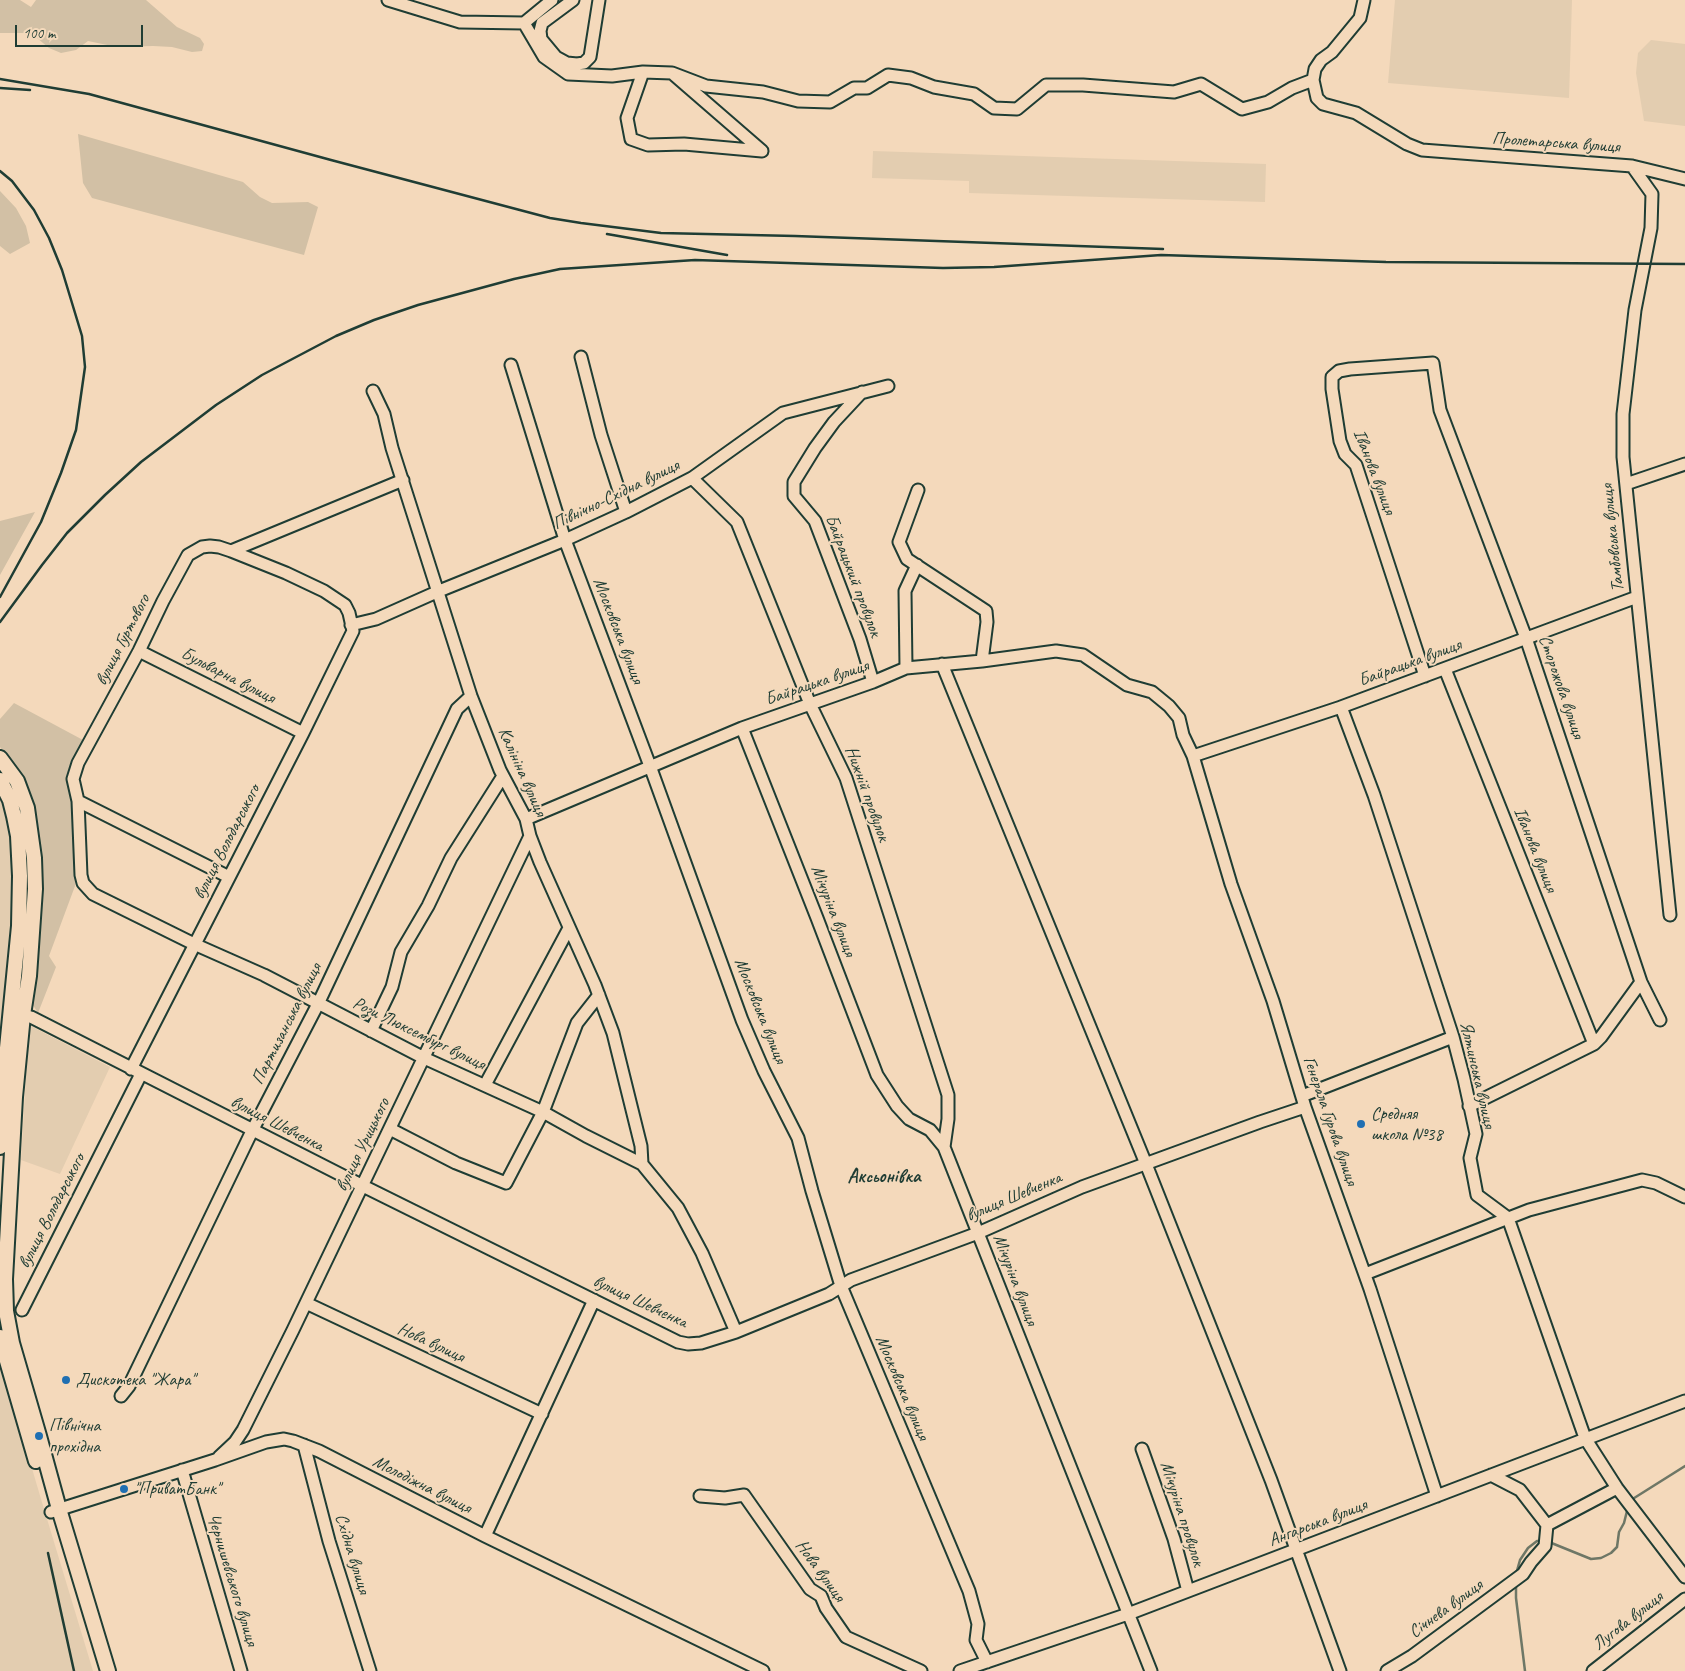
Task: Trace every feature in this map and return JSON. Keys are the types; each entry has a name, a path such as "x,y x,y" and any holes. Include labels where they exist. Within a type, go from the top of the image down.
{"main road":[{"path":"0,758 17,780 23,794 31,824 35,889 29,976 16,1013 0,1147"},
{"path":"0,780 10,800 14,816 18,836 20,876 12,1142 5,1279 6,1311 12,1343 39,1436 55,1510 99,1671"},
{"path":"0,1337 108,1671"}],"street":[{"path":"388,0 460,22 524,23 552,0"},
{"path":"573,0 542,23 540,31 542,39 556,57 567,63 577,64 584,62 590,57 600,0"},
{"path":"524,23 544,57 568,74 612,76 643,72 672,73 706,86 763,92 798,101 830,102 854,88 867,88 888,75 911,78 934,87 974,94 994,108 1017,109 1046,85 1084,85 1174,92 1201,84 1242,109 1268,102 1292,88 1313,80 1315,69 1321,60 1332,52 1360,18 1364,0"},
{"path":"643,72 627,118 631,138 648,145 684,144 762,151 672,73"},
{"name":"Пролетарська вулиця","path":"1313,80 1317,98 1323,104 1356,113 1407,144 1422,150 1632,166 1685,179"},
{"name":"Тамбовська вулиця","path":"1632,166 1652,194 1651,228 1635,310 1624,414 1623,457 1670,915"},
{"path":"581,357 601,436 626,512"},
{"name":"Сторожова вулиця","path":"1433,364 1440,410 1526,638 1641,982 1660,1020"},
{"name":"Іванова вулиця","path":"1426,676 1356,465 1345,454 1340,440 1332,389 1332,377 1339,371 1350,369 1433,364"},
{"name":"Московська вулиця","path":"511,365 565,540 650,766 742,1020 764,1071 798,1138 812,1191 842,1286 969,1591 978,1624 976,1640 997,1671"},
{"name":"Північно-Східна вулиця","path":"352,628 565,540 626,512 692,478 783,413 888,386"},
{"name":"Калініна вулиця","path":"373,391 384,414 392,448 471,696 503,776 526,819 540,862 599,995 613,1034 641,1146 642,1164"},
{"name":"Байрацький провулок","path":"863,391 834,422 815,448 794,482 794,496 815,521 860,639 873,682"},
{"path":"1626,484 1685,464"},
{"name":"Нижній провулок","path":"692,478 737,522 810,704 846,778 948,1095 948,1119 944,1147"},
{"path":"231,551 403,480"},
{"path":"918,490 899,542 907,559 986,611 987,622 982,661"},
{"name":"вулиця Гуртового","path":"78,801 73,779 75,770 188,555 202,547 219,547 286,573 324,591 345,606 352,628"},
{"path":"906,668 905,591 918,565"},
{"name":"Байрацька вулиця","path":"1193,756 1340,707 1637,598"},
{"name":"вулиця Володарського","path":"22,1310 136,1071 194,944 303,733 352,628"},
{"name":"Бульварна вулиця","path":"138,650 303,733"},
{"name":"Байрацька вулиця","path":"526,819 742,728 873,682 906,668 982,661 1056,651 1082,655 1127,684"},
{"path":"942,664 1146,1164 1271,1480 1295,1551 1340,1671"},
{"name":"Іванова вулиця","path":"1445,669 1594,1044"},
{"name":"Генерала Гурова вулиця","path":"1127,684 1152,692 1169,706 1179,718 1183,734 1193,756 1231,884 1273,1001 1303,1101 1365,1274 1437,1496"},
{"name":"Партизанська вулиця","path":"121,1396 128,1386 252,1131 318,1004 457,709 471,696"},
{"name":"Ялтинська вулиця","path":"1340,707 1374,795 1464,1079 1476,1134 1470,1158 1477,1195 1508,1218"},
{"name":"Мічуріна вулиця","path":"742,728 817,918 876,1075 897,1106 909,1119 930,1130 944,1147 1150,1671"},
{"path":"371,1031 392,987 401,952 428,906 451,858 503,776"},
{"path":"78,801 229,876"},
{"name":"Рози Люксембург вулиця","path":"78,801 80,870 83,884 93,894 194,944 264,975 424,1058 543,1112 642,1164 678,1208 702,1253 736,1332"},
{"name":"вулиця Урицького","path":"216,1460 235,1442 243,1430 363,1186 530,836"},
{"path":"485,1085 570,928"},
{"path":"1469,1106 1594,1044 1641,982"},
{"path":"390,1129 456,1163 506,1183 543,1112 577,1023 599,995"},
{"name":"вулиця Шевченка","path":"16,1013 31,1018 252,1131 678,1342 688,1344 701,1344 736,1332 829,1294 851,1280 978,1233 1082,1187 1260,1122 1303,1101 1452,1037"},
{"path":"1365,1274 1529,1210 1642,1180 1656,1183 1685,1197"},
{"path":"1508,1218 1586,1438 1617,1488 1685,1577"},
{"path":"485,1536 594,1300"},
{"name":"Нова вулиця","path":"306,1303 542,1414"},
{"name":"Ангарська вулиця","path":"960,1671 1128,1614 1685,1401"},
{"name":"Молодіжна вулиця","path":"55,1510 275,1440 293,1441 319,1451 485,1536 763,1671"},
{"name":"Східна вулиця","path":"304,1445 329,1541 370,1671"},
{"name":"Мічуріна провулок","path":"1142,1449 1174,1539 1188,1591"},
{"name":"Чернишевського вулиця","path":"182,1470 241,1671"},
{"path":"1492,1475 1520,1490 1547,1529 1617,1488"},
{"name":"Нова вулиця","path":"700,1496 725,1498 744,1495 810,1589 822,1596 826,1608 846,1637 921,1671"},
{"name":"Січнева вулиця","path":"1387,1671 1412,1656 1523,1574 1544,1546 1547,1529"},
{"name":"Лугова вулиця","path":"1593,1671 1685,1599"}],"shaded area":[{"path":"0,0 20,0 31,7 36,0 146,0 177,27 200,38 204,44 202,51 192,52 172,47 117,47 88,41 76,50 61,53 49,48 31,33 0,33"},
{"path":"1395,0 1572,0 1569,98 1388,83"},
{"path":"1651,40 1685,44 1685,126 1644,121 1636,73 1638,53"},
{"path":"78,134 243,182 260,197 272,203 308,202 318,207 304,255 92,198 83,183"},
{"path":"873,151 1266,164 1265,202 969,193 969,181 872,178"},
{"path":"0,191 16,208 26,226 30,243 10,254 0,246"},
{"path":"35,512 0,575 0,521"},
{"path":"14,703 83,740 73,761 71,782 75,886 49,956 56,967 38,1013 31,1002 41,858 37,823 29,791 22,777 0,747 0,719"},
{"path":"0,793 11,837 14,876 13,926 0,1055"},
{"path":"29,1025 110,1067 60,1174 21,1160"},
{"path":"0,1360 41,1499 93,1671 0,1671"}],"waterway":[{"path":"1631,1500 1685,1466"},
{"path":"1549,1542 1591,1559 1601,1558 1611,1553 1617,1547 1619,1532 1624,1523 1628,1507"},
{"path":"1516,1574 1520,1560 1528,1548 1537,1541 1541,1541"},
{"path":"1516,1585 1525,1671"}],"railway":[{"path":"0,79 89,94 550,218 581,223 661,233 1163,249"},
{"path":"0,88 30,90"},
{"path":"0,171 12,181 34,210 49,238 62,270 82,336 85,367 76,430 61,473 41,522 0,597"},
{"path":"607,234 727,255"},
{"path":"0,622 67,533 105,495 141,462 216,405 262,375 336,336 374,320 418,305 514,279 560,269 695,260 943,268 994,267 1161,255 1386,262 1685,264"},
{"path":"48,1553 74,1671"}],"place":[{"name":"Средняя школа №38","path":"1361,1124"},
{"name":"Дискотека \"Жара\"","path":"66,1380"},
{"name":"Північна прохідна","path":"39,1436"},
{"name":"\"ПриватБанк\"","path":"124,1489"}],"district":[{"name":"Аксьонівка","path":"884,1177"}]}
